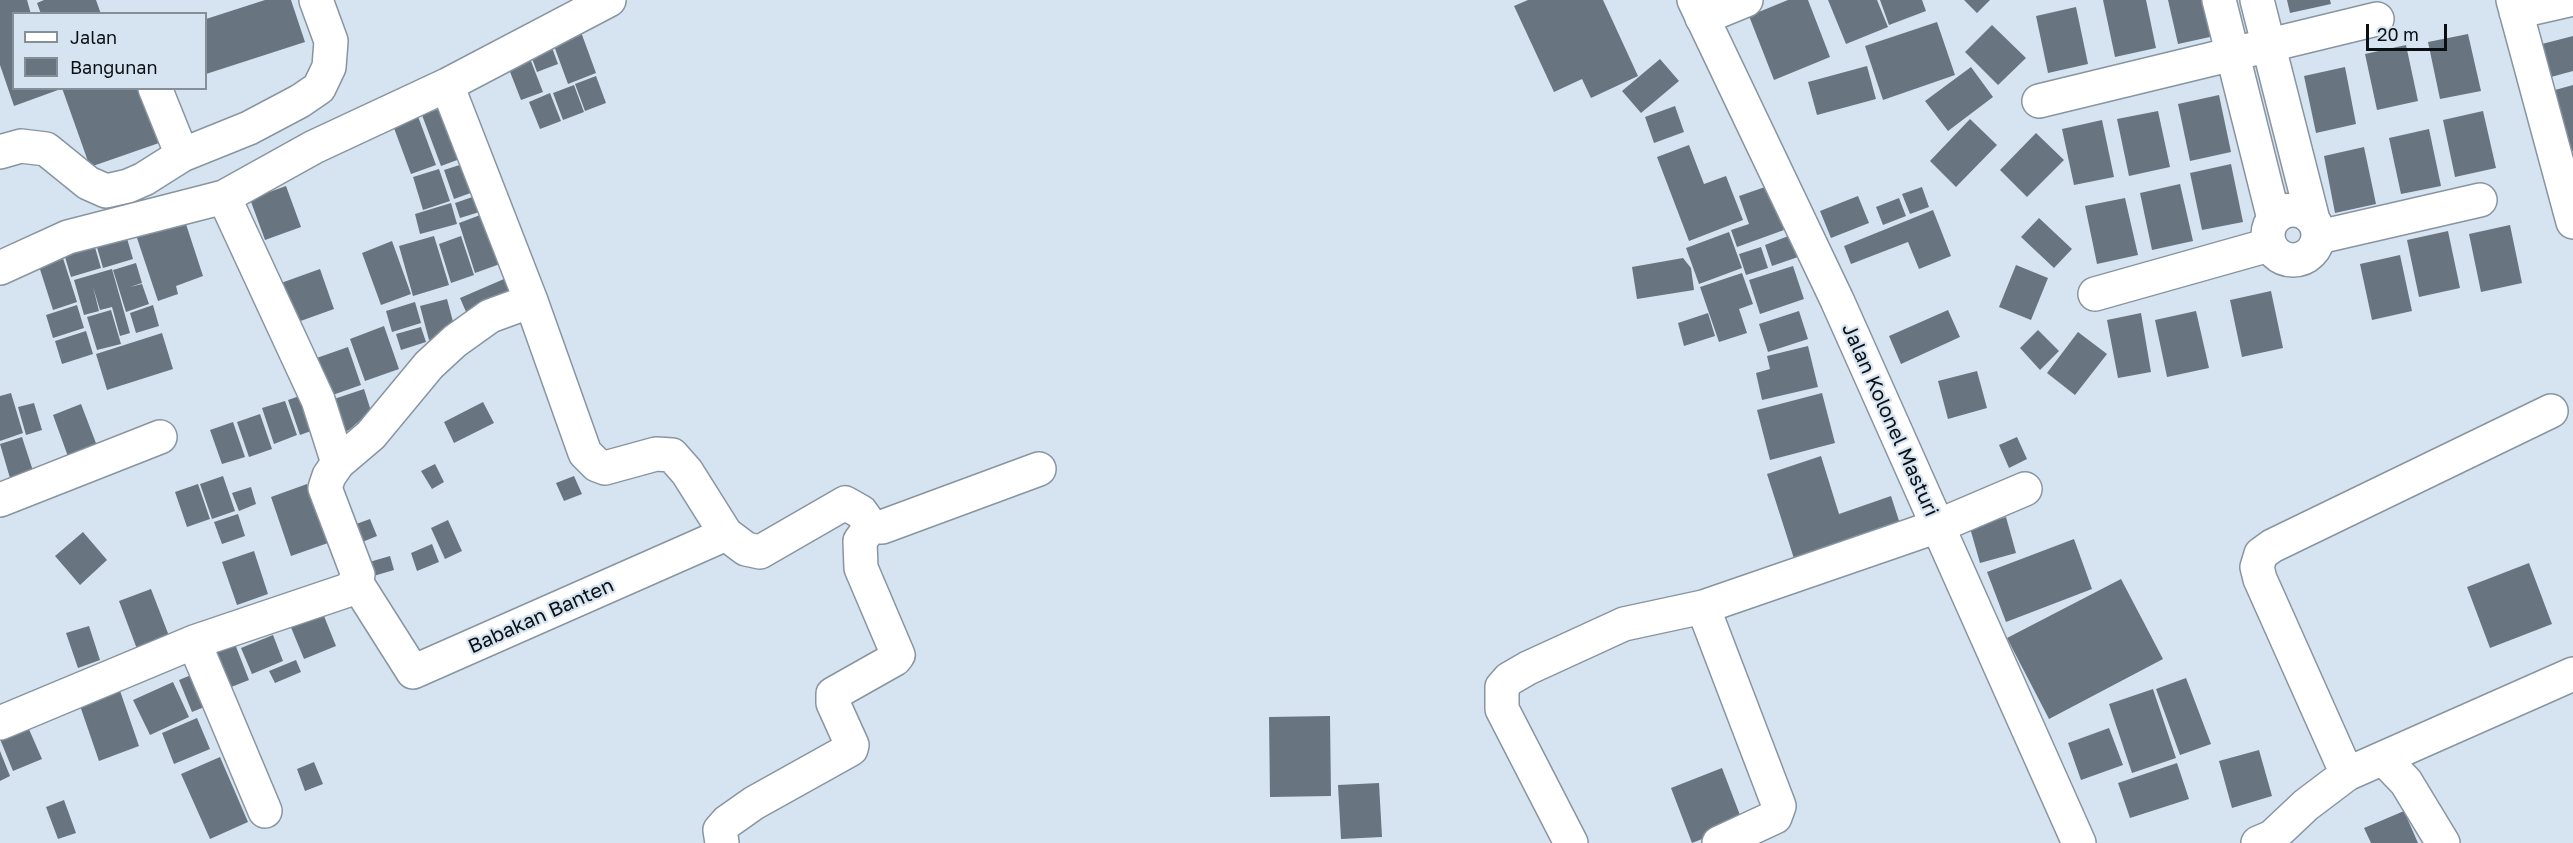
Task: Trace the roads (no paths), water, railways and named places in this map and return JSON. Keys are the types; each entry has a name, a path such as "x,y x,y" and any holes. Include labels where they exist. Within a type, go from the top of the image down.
{"street":[{"path":"0,152 21,146 46,148 88,183 106,191 136,182 182,155 249,128 300,101 319,88 329,67 331,41 316,0"},
{"path":"0,268 68,237 224,197 314,147 447,85 609,0"},
{"path":"1698,9 1746,0"},
{"path":"2569,0 2514,6 2567,176 2573,222"},
{"name":"Jalan Kolonel Masturi","path":"1698,9 1828,280 2079,843"},
{"path":"2262,20 2316,228 2312,252 2297,261 2281,258 2272,232 2222,11 2262,20 2377,20"},
{"path":"2039,101 2232,54 2262,20"},
{"path":"447,85 531,301 589,459 605,468 656,454 672,455 687,472 726,534 746,549 760,552 845,502 861,512 871,526 882,527 909,519 1039,469"},
{"path":"156,90 182,155"},
{"path":"224,197 318,400 338,464"},
{"path":"2316,228 2480,200"},
{"path":"2095,294 2272,232 2283,212 2294,210 2305,213 2316,228"},
{"path":"0,723 194,642 351,589 358,575 326,488 329,476 338,464 371,435 429,365 455,340 490,316 531,301"},
{"path":"2347,774 2260,579 2257,567 2262,554 2272,546 2551,411"},
{"path":"0,500 160,437"},
{"path":"1571,843 1502,709 1502,687 1509,679 1624,624 1703,607 1938,526 2025,489"},
{"path":"722,843 720,830 727,822 754,803 851,748 851,742 832,703 834,694 891,663 898,655 861,568 858,555 860,541 871,526"},
{"name":"Babakan Banten","path":"356,582 413,672 726,534"},
{"path":"1703,607 1779,806 1775,817 1719,843"},
{"path":"194,642 265,810"},
{"path":"2268,841 2306,805 2347,774 2573,674"},
{"path":"2384,759 2406,782 2443,843"}]}
